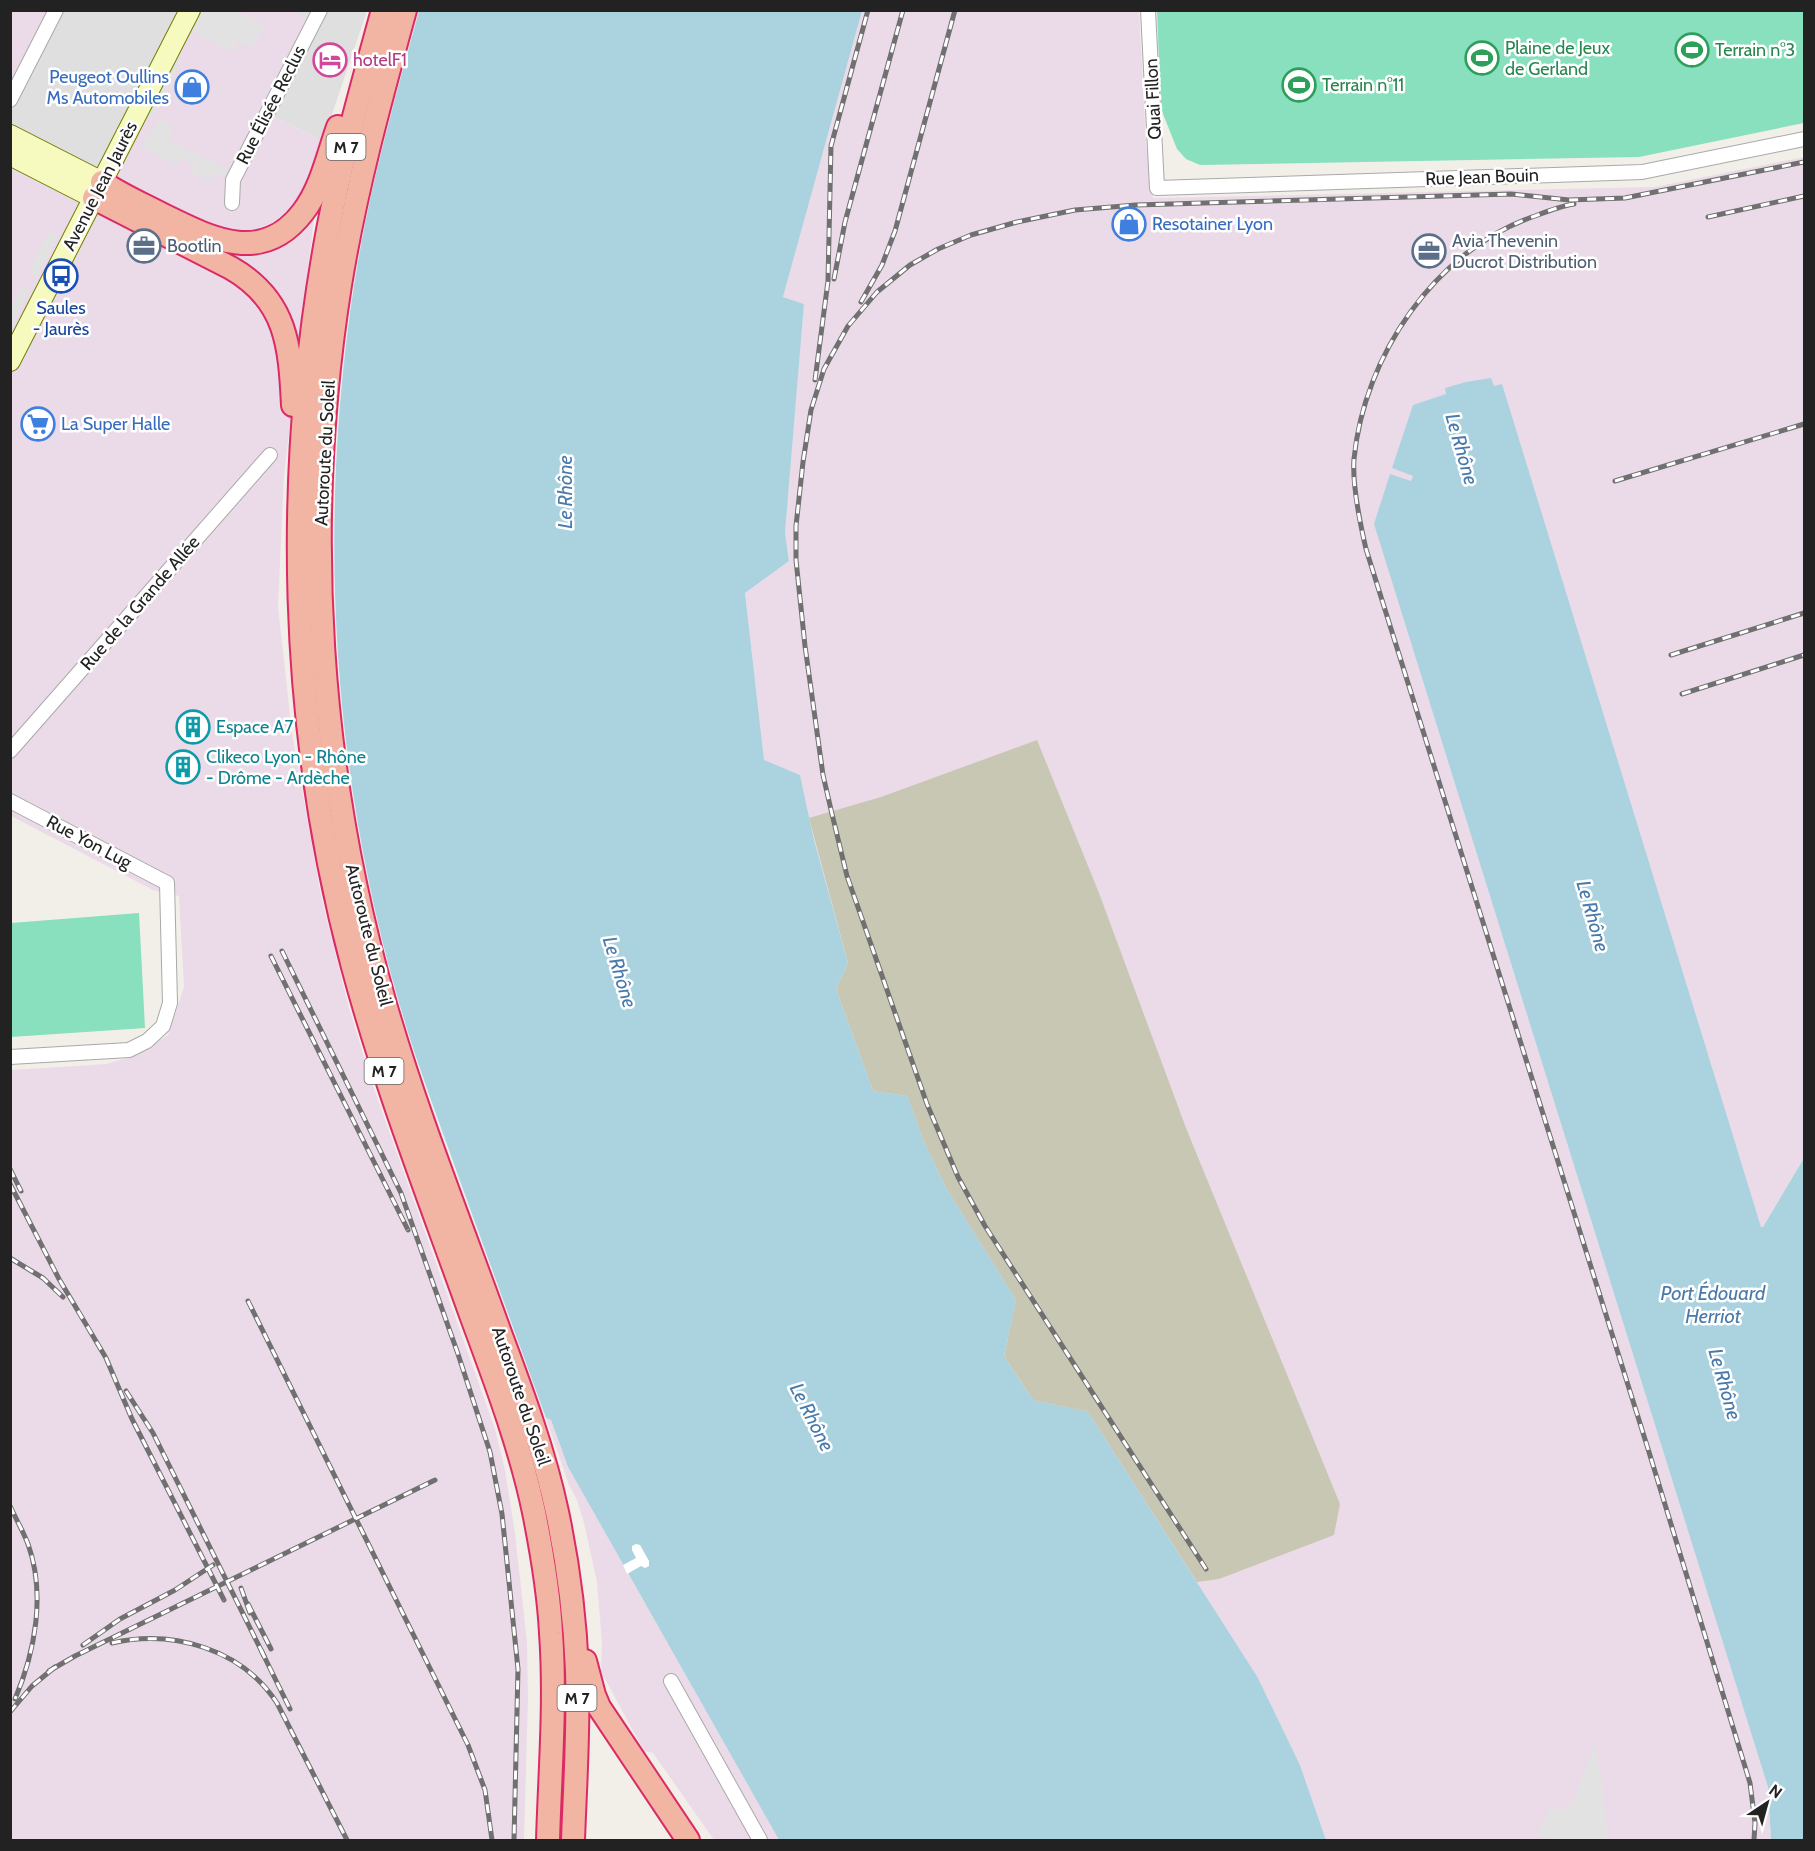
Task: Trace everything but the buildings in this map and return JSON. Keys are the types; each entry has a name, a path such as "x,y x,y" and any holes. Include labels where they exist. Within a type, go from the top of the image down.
{"highway":[{"path":"98,190 142,204 204,236 216,239 252,243 280,233 298,218 312,199 382,10"},
{"name":"Autoroute du Soleil","path":"382,10 340,172 319,286 305,406 299,530 301,625 312,750 326,840 349,951 386,1076 499,1393 519,1455 533,1510 547,1590 551,1631 553,1691 548,1840"},
{"name":"Autoroute du Soleil","path":"405,10 371,136 354,210 340,288 329,376 321,483 323,643 331,729 350,855 371,954 421,1114 527,1405 551,1486 565,1556 574,1623 577,1674 573,1840"},
{"path":"98,190 239,273 256,286 271,303 282,323 290,354 299,530"},
{"path":"565,1556 588,1678 594,1695 609,1723 688,1840"},
{"path":"540,1840 550,1776"}],"main road":[{"name":"Avenue Jean Jaurès","path":"10,361 190,10"},
{"path":"10,135 98,190"},
{"path":"10,156 98,190"}],"street":[{"path":"10,100 56,10"},
{"name":"Rue Élisée Reclus","path":"232,203 233,180 320,10"},
{"name":"Quai Fillon","path":"1148,10 1157,188"},
{"name":"Rue Jean Bouin","path":"1157,188 1642,172 1804,139"},
{"name":"Rue de la Grande Allée","path":"10,751 270,456"},
{"name":"Rue Yon Lug","path":"10,801 167,883 170,1003 163,1026 147,1041 129,1050 10,1057"},
{"path":"671,1681 760,1840"}],"shaded area":[{"path":"10,11 47,11 11,80"},
{"path":"47,11 189,11 97,190 11,146 10,80"},
{"path":"189,11 293,11 314,21 267,114 323,141 284,476 278,607 292,733 321,896 349,1008 373,1086 495,1429 505,1470 515,1533 527,1642 528,1698 524,1840 11,1840 11,1070 106,1064 137,1055 168,1035 184,987 179,896 153,890 11,816 10,146 97,190"},
{"path":"200,11 236,11 264,24 252,48 238,41 232,52 190,30"},
{"path":"293,11 367,11 323,141 267,114 314,21"},
{"name":"Port Édouard Herriot","path":"862,11 1139,11 1146,144 1153,198 1654,187 1804,157 1804,1158 1763,1227 1761,1227 1494,386 1446,394 1393,468 1413,475 1411,481 1768,1787 1771,1840 1326,1840 1300,1765 1258,1678 1033,1400 946,1188 924,1142 873,1091 836,989 848,963 814,840 800,775 764,761 745,593 789,561 785,533 804,304 783,297"},
{"path":"176,58 181,61 153,117 147,114"},
{"path":"159,119 174,126 168,140 228,170 224,176 215,172 210,181 191,172 194,164 181,158 177,165 141,147"},
{"path":"49,232 58,236 36,278 28,273"},
{"path":"21,287 29,291 11,327 11,307"},
{"path":"1037,740 1099,893 1186,1128 1340,1504 1334,1535 1219,1579 1197,1582 1088,1412 1033,1400 1004,1356 1016,1300 946,1188 924,1142 907,1096 873,1091 836,989 848,963 809,818 881,797"},
{"path":"546,1418 551,1420 568,1467 779,1840 714,1840 653,1753 644,1751 604,1677 598,1677 598,1669 601,1669 602,1643 597,1582 577,1500 569,1485"},
{"path":"1595,1744 1608,1840 1551,1840 1537,1834 1551,1805 1563,1812 1573,1802"}],"green space":[{"name":"Plaine de Jeux de Gerland","path":"1157,11 1804,11 1804,123 1639,157 1200,165 1186,159 1177,149 1161,109"},
{"path":"139,913 145,1028 11,1037 11,923"},
{"path":"562,1712 567,1712 564,1840 558,1840"}],"water":[{"name":"Le Rhône","path":"419,11 862,11 783,297 804,304 785,533 789,561 745,593 764,760 800,775 814,840 848,963 836,989 873,1091 907,1096 924,1142 946,1188 1016,1300 1004,1356 1033,1400 1088,1412 1258,1678 1300,1765 1326,1840 779,1840 568,1467 551,1420 546,1418 436,1114 400,1006 377,918 359,829 346,740 338,649 334,558 336,467 343,376 354,286 367,217 382,148"},
{"name":"Port Édouard Herriot","path":"1491,378 1494,386 1502,384 1761,1227 1804,1158 1804,1840 1771,1840 1768,1787 1374,524 1390,474 1411,481 1413,476 1392,468 1413,405 1446,394 1445,388"}],"pier":[{"path":"640,1545 649,1561 649,1566 645,1568 641,1566 627,1574 623,1565 636,1558 632,1546"}],"railway":[{"path":"815,380 828,281 831,146 868,10"},
{"path":"834,279 845,222 903,10"},
{"path":"861,302 882,265 895,231 955,10"},
{"path":"1206,1569 985,1226 958,1177 927,1104 847,876 823,775 796,560 796,526 803,462 811,410 824,369 848,326 877,292 910,265 938,249 971,235 1017,222 1075,210 1136,205 1511,194 1569,200 1625,198 1804,162"},
{"path":"1708,217 1804,196"},
{"path":"1574,204 1545,212 1499,232 1466,254 1436,281 1411,312 1389,346 1372,382 1361,420 1354,459 1355,492 1366,549 1649,1452 1750,1783 1755,1823 1754,1840"},
{"path":"1615,481 1804,424"},
{"path":"1671,655 1804,613"},
{"path":"1682,694 1804,655"},
{"path":"282,951 401,1193 490,1452 502,1514 518,1669 514,1840"},
{"path":"271,956 408,1230"},
{"path":"10,1169 21,1191"},
{"path":"10,1184 59,1279 106,1358 132,1419 224,1600"},
{"path":"10,1258 43,1278 63,1297"},
{"path":"248,1301 468,1745 485,1790 492,1840"},
{"path":"126,1391 153,1433 264,1656"},
{"path":"49,1671 75,1656 435,1480"},
{"path":"10,1506 26,1539 33,1563 37,1603 33,1642 15,1699"},
{"path":"83,1645 120,1619 175,1590 213,1565"},
{"path":"241,1588 250,1613"},
{"path":"248,1604 271,1649"},
{"path":"112,1643 135,1639 182,1642 204,1648 245,1669 262,1684 277,1703 347,1840"},
{"path":"261,1650 290,1709"},
{"path":"10,1712 32,1686 55,1667"}],"place":[{"name":"Terrain n°3","path":"1692,50"},
{"name":"Plaine de Jeux de Gerland","path":"1482,58"},
{"name":"hotelF1","path":"330,60"},
{"name":"Terrain n°11","path":"1299,85"},
{"name":"Peugeot Oullins Ms Automobiles","path":"192,87"},
{"name":"Resotainer Lyon","path":"1129,224"},
{"name":"Bootlin","path":"144,246"},
{"name":"Avia Thevenin Ducrot Distribution","path":"1429,251"},
{"name":"Saules - Jaurès","path":"61,276"},
{"name":"La Super Halle","path":"38,424"},
{"name":"Espace A7","path":"193,727"},
{"name":"Clikeco Lyon - Rhône - Drôme - Ardèche","path":"183,767"}]}
